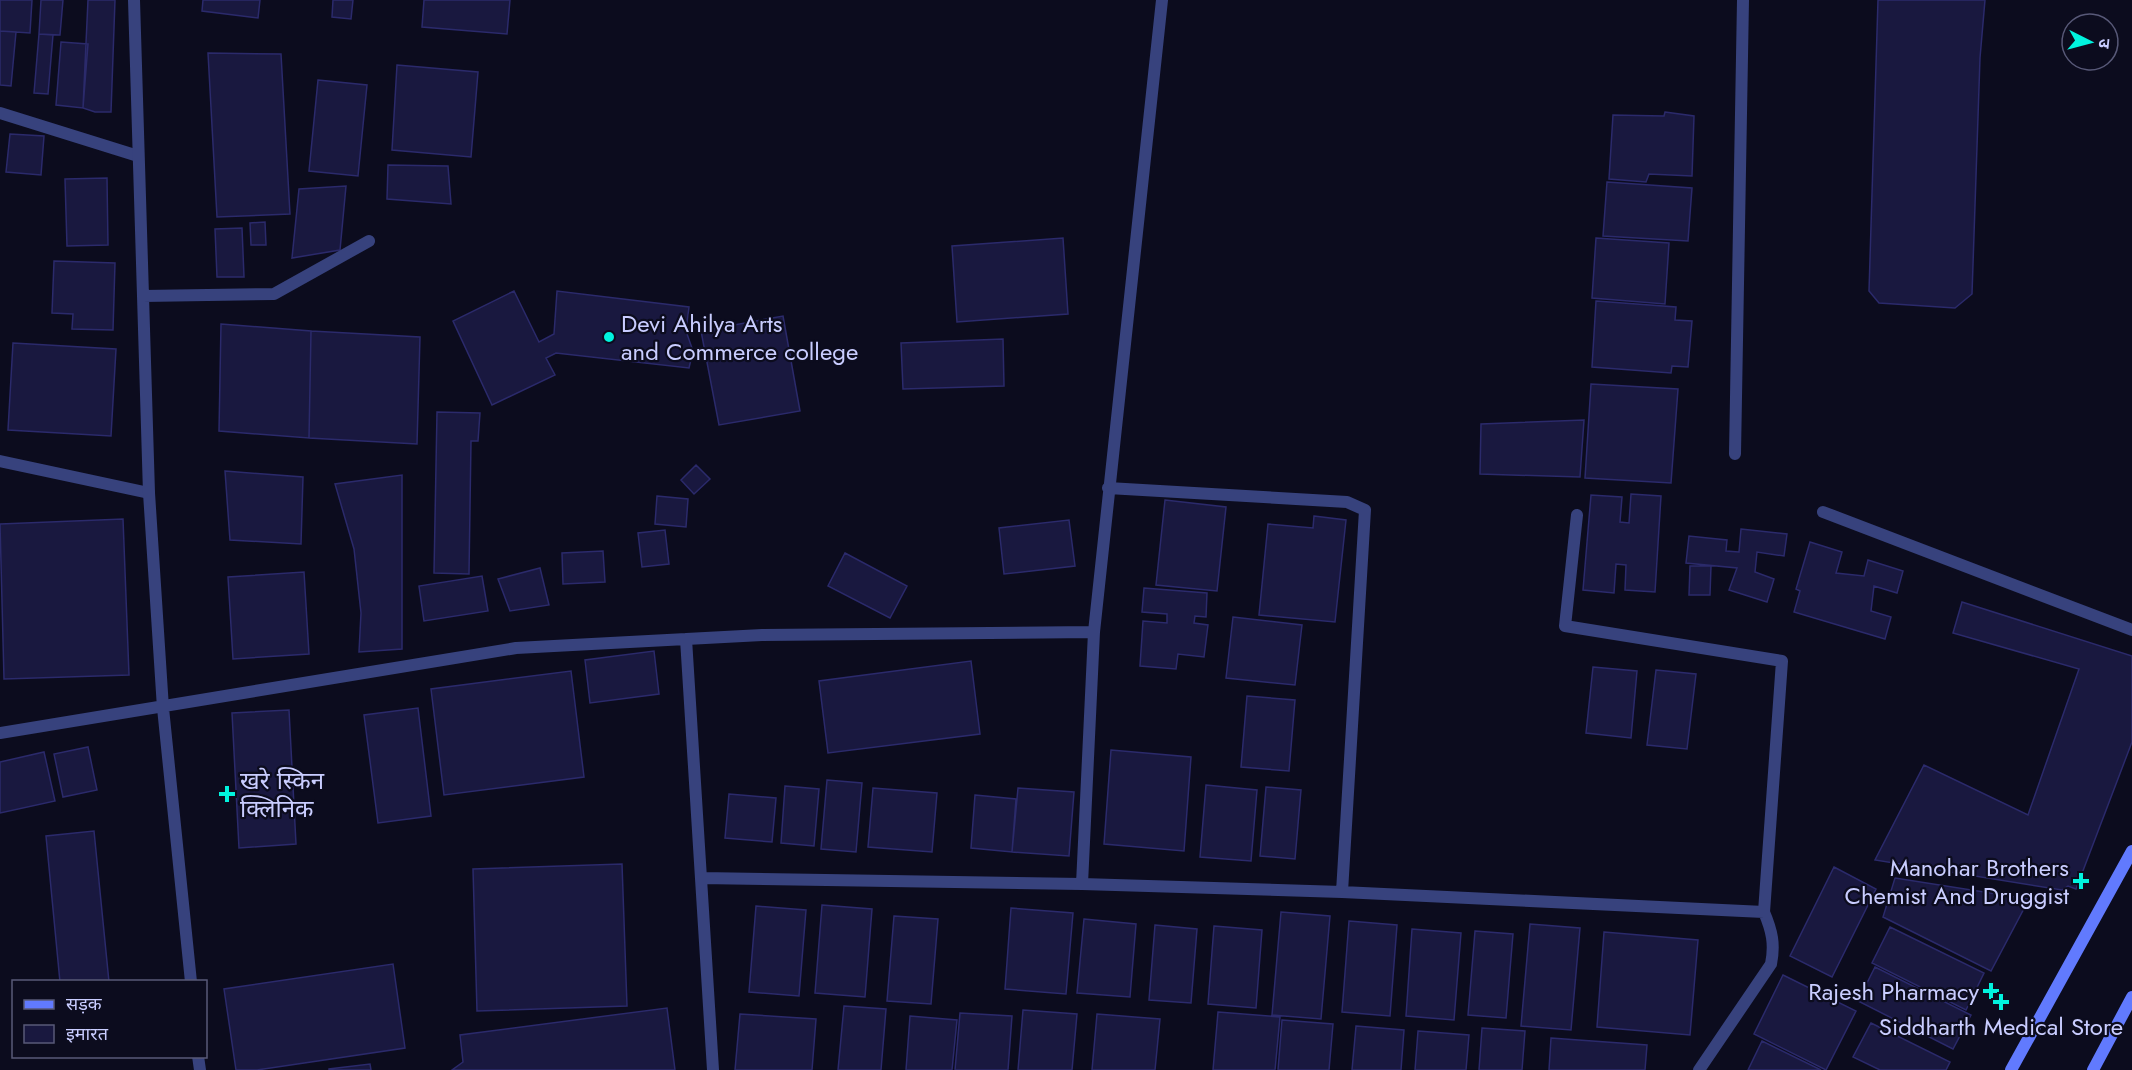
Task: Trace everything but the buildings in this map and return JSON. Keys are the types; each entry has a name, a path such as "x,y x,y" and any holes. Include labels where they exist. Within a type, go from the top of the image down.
{"main road":[{"path":"2011,1070 2132,851"},
{"path":"2093,1070 2132,997"}],"street":[{"path":"134,0 149,493 162,708 191,980"},
{"path":"1082,884 1094,632 1107,488 1162,0"},
{"path":"1735,454 1743,0"},
{"path":"0,113 138,156"},
{"path":"143,296 274,294 369,241"},
{"path":"0,461 149,493"},
{"path":"1107,488 1347,502 1365,510 1342,892"},
{"path":"1823,512 2132,630"},
{"path":"1577,515 1565,626 1782,661 1764,912 1771,929 1774,946 1771,964 1699,1070"},
{"path":"0,733 516,648 762,635 1094,632"},
{"path":"686,639 713,1070"},
{"path":"701,878 1082,884 1342,892 1764,912"}],"place":[{"name":"Devi Ahilya Arts and Commerce college","path":"609,337"},
{"name":"खरे स्किन क्लिनिक","path":"227,794"},
{"name":"Manohar Brothers Chemist And Druggist","path":"2081,881"},
{"name":"Rajesh Pharmacy","path":"1991,991"},
{"name":"Siddharth Medical Store","path":"2001,1002"}]}
